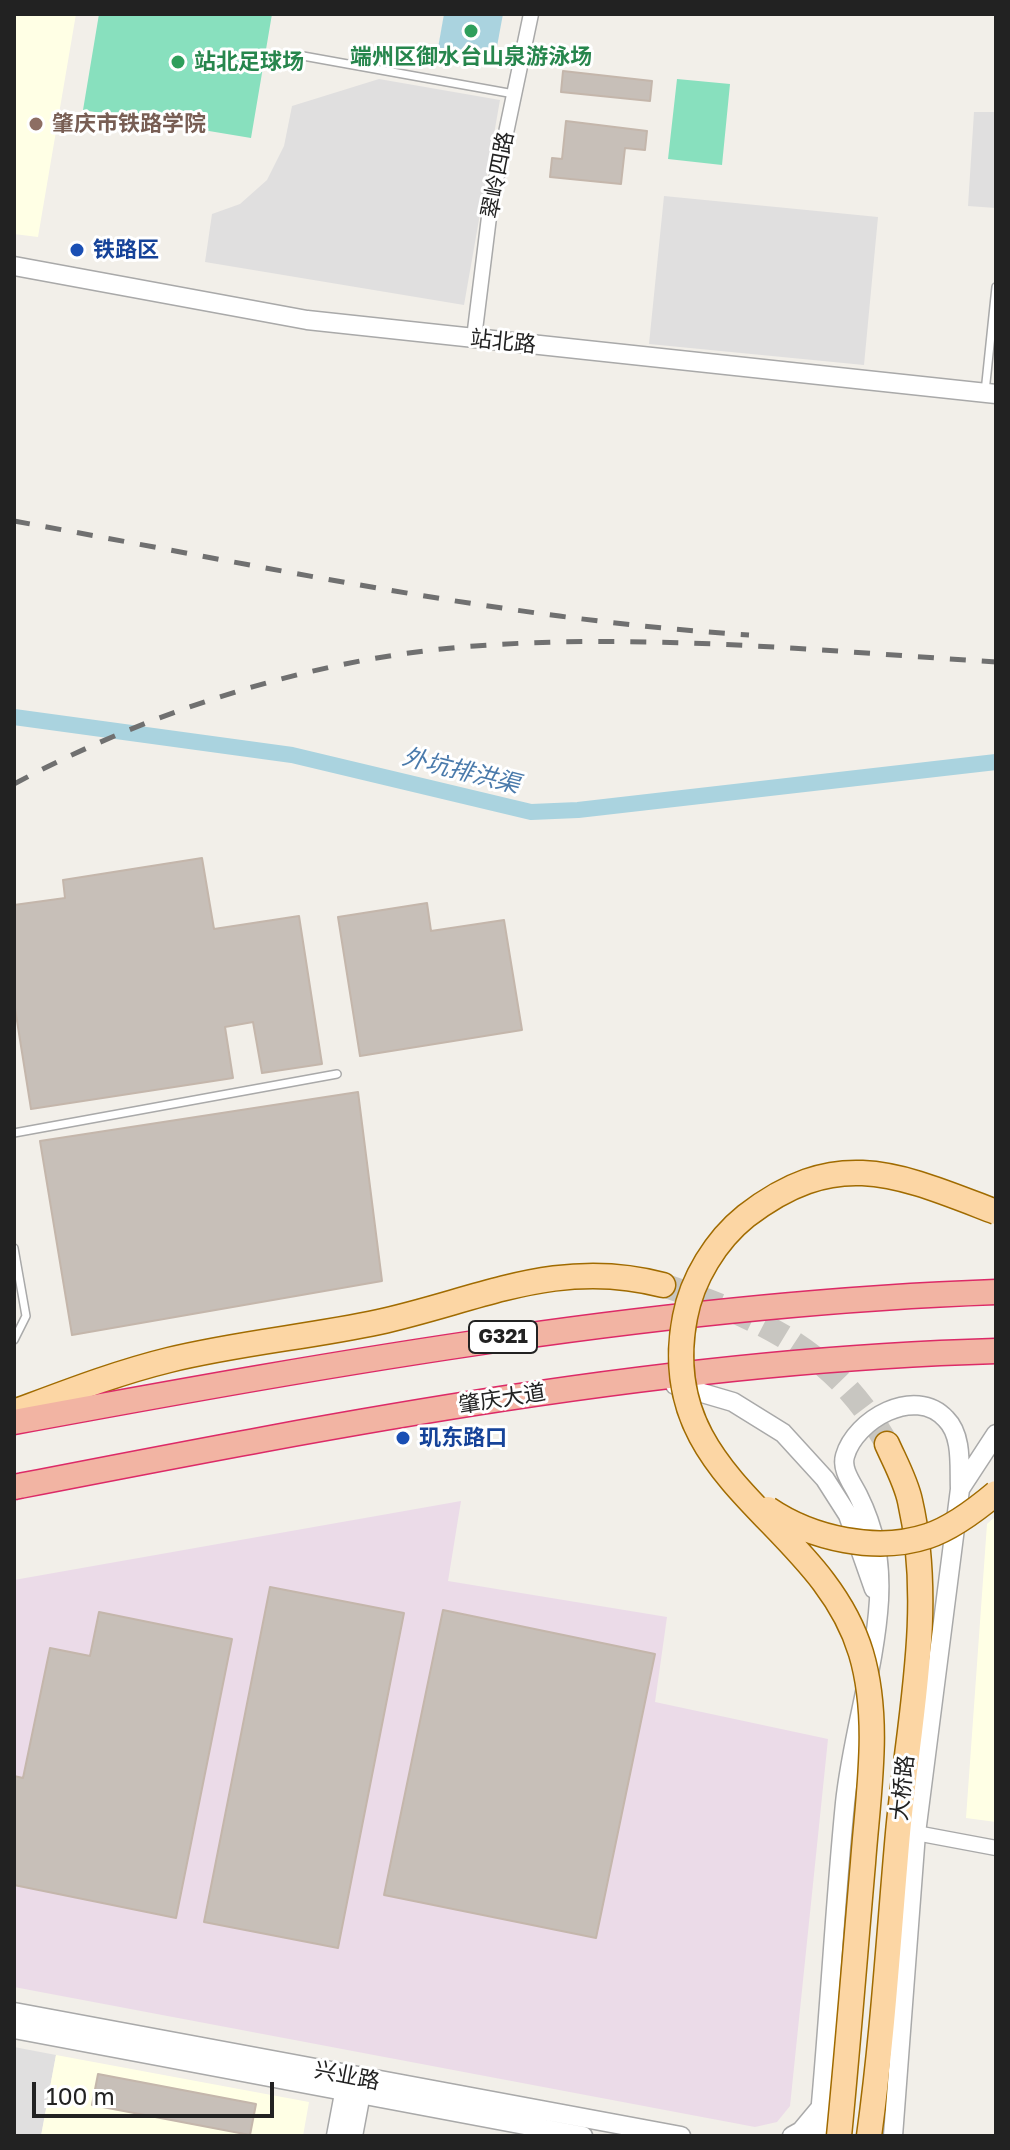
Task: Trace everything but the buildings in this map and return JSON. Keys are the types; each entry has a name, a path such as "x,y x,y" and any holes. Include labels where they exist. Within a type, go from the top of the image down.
{"highway":[{"name":"G321","path":"14,1422 513,1335 872,1296 996,1292"},
{"name":"肇庆大道","path":"14,1487 249,1442 528,1394 648,1377 882,1357 996,1351"}],"main road":[{"path":"839,2136 868,1790 870,1710 861,1653 830,1588 733,1485 704,1447 685,1398 678,1351 688,1300 722,1235 775,1194 840,1172 900,1176 996,1212"},
{"path":"14,1412 171,1359 380,1322 521,1284 576,1273 628,1275 663,1285"},
{"name":"大桥路","path":"869,2136 882,2043 898,1832 921,1617 918,1546 909,1497 887,1444"},
{"path":"733,1485 780,1517 827,1537 889,1543 928,1536 949,1526 996,1493"}],"street":[{"name":"翠岭四路","path":"474,338 490,209 531,14"},
{"name":"站北路","path":"14,266 307,320 991,393"},
{"path":"648,1377 733,1402 783,1433 825,1479 848,1515 879,1603"},
{"path":"818,2136 845,1803 879,1603 874,1529 848,1477 843,1459 853,1435 887,1411 922,1406 946,1418 957,1440 960,1489 916,1833 893,2136"},
{"path":"960,1489 996,1434"},
{"path":"916,1833 996,1848"},
{"name":"兴业路","path":"14,2012 583,2136"},
{"name":"兴业路","path":"14,2029 354,2086 681,2136"},
{"path":"336,2136 354,2086"},
{"path":"353,2136 354,2086"},
{"path":"792,2136 801,2131 821,2107"}],"lane":[{"path":"292,54 514,94"},
{"path":"991,393 996,287"},
{"path":"14,1133 337,1074"},
{"path":"14,1248 26,1316 14,1340"}],"shaded area":[{"name":"肇庆市铁路学院","path":"14,14 76,14 38,237 14,234"},
{"path":"379,79 500,100 464,305 205,262 212,214 240,204 267,180 284,146 292,106"},
{"path":"974,112 996,112 996,208 968,206"},
{"path":"664,196 878,217 864,365 649,344"},
{"path":"461,1501 448,1581 667,1617 655,1702 828,1739 790,2106 777,2122 755,2127 14,1987 14,1580"},
{"path":"996,1516 996,1822 966,1818 987,1524"},
{"path":"14,2047 56,2055 41,2136 14,2136"},
{"path":"56,2055 309,2102 303,2136 41,2136"}],"green space":[{"name":"站北足球场","path":"99,14 272,14 251,138 83,110"},
{"path":"677,79 730,84 722,165 668,159"}],"water":[{"name":"端州区御水台山泉游泳场","path":"444,14 503,14 495,57 438,48"}],"waterway":[{"name":"外坑排洪渠","path":"14,717 292,755 531,812 578,810 996,762"}],"tunnel":[{"path":"663,1285 763,1325 819,1361 866,1412 887,1444"}],"railway":[{"path":"14,521 472,604 564,617 749,635"},
{"path":"14,784 122,733 237,691 356,662 416,652 540,643 670,642 996,662"}],"place":[{"name":"端州区御水台山泉游泳场","path":"471,31"},
{"name":"站北足球场","path":"178,62"},
{"name":"肇庆市铁路学院","path":"36,124"},
{"name":"铁路区","path":"77,250"},
{"name":"玑东路口","path":"403,1438"}]}
